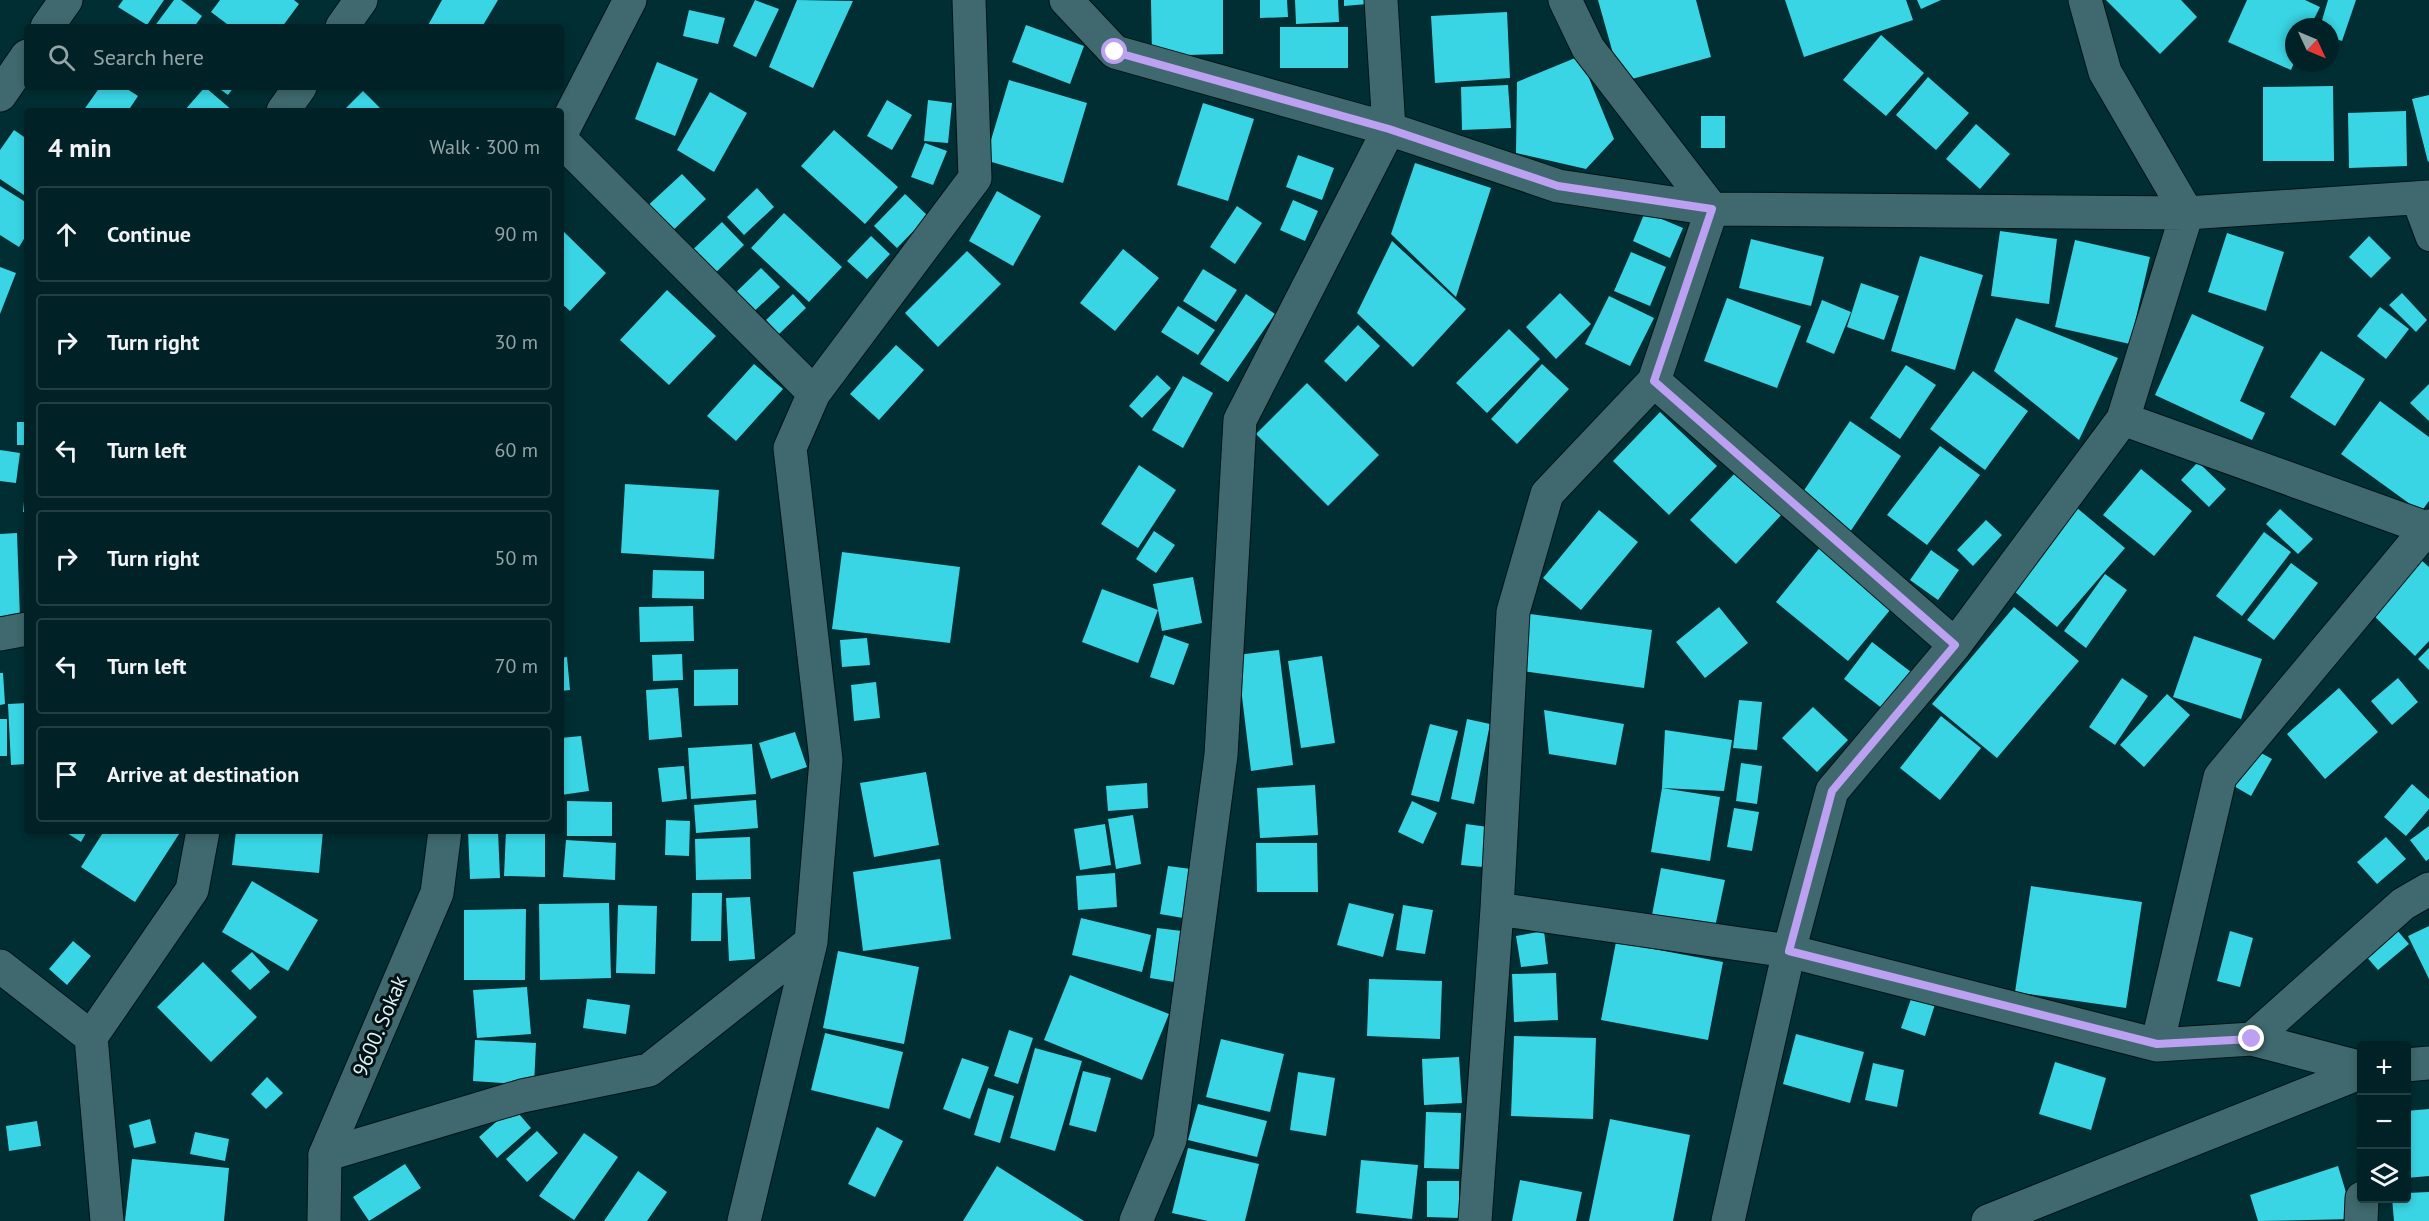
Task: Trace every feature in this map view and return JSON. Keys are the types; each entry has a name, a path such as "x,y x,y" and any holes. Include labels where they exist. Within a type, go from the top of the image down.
{"street":[{"path":"49,24 66,0"},
{"path":"344,24 361,0"},
{"path":"564,128 630,0"},
{"path":"744,1221 811,942 826,760 790,448 814,393 975,178 969,0"},
{"path":"1066,0 1115,52 1389,129 1558,186 1712,209 2187,213 2421,197"},
{"path":"1136,1221 1170,1140 1221,755 1240,420 1389,129 1381,0"},
{"path":"1565,0 1588,48 1712,209"},
{"path":"1728,1221 1789,951 1832,791 1955,645 2123,419 2187,213 2105,72 2085,0"},
{"path":"0,95 24,60"},
{"path":"285,108 298,90"},
{"path":"564,143 814,393"},
{"path":"1475,1221 1497,909 1513,612 1547,494 1654,381 1712,209"},
{"path":"1654,381 1955,645"},
{"path":"2123,419 2428,527 2220,777 2157,1044"},
{"path":"0,634 24,629"},
{"path":"107,1221 91,1037 192,890 202,834"},
{"name":"9600. Sokak","path":"324,1221 325,1155 437,893 445,834"},
{"path":"2252,1039 2403,904 2429,889"},
{"path":"1497,909 1789,951 2157,1044 2252,1039 2357,1067"},
{"path":"325,1155 522,1096 649,1070 811,942"},
{"path":"0,966 91,1037"},
{"path":"2411,1065 2429,1063"},
{"path":"1988,1221 2357,1074"},
{"path":"2361,1221 2362,1203"}],"lane":[{"path":"2421,197 2429,238"}],"building":[{"path":"123,0 164,0 148,24 118,7"},
{"path":"174,0 181,0 202,16 196,24 156,24"},
{"path":"220,0 294,0 299,4 284,24 227,24 211,12"},
{"path":"442,0 498,0 484,24 429,24"},
{"path":"755,0 779,9 756,57 733,46"},
{"path":"797,0 853,1 813,88 769,67"},
{"path":"1151,0 1223,0 1223,54 1152,56"},
{"path":"1260,0 1287,0 1288,17 1260,18"},
{"path":"1295,0 1338,0 1339,22 1296,24"},
{"path":"1344,0 1367,0 1367,4 1344,6"},
{"path":"1598,0 1696,0 1711,57 1621,82"},
{"path":"1785,0 1906,0 1913,20 1804,57"},
{"path":"1917,0 1941,0 1921,9"},
{"path":"2106,0 2181,0 2197,17 2160,54"},
{"path":"2247,0 2305,0 2320,7 2314,18 2285,18 2285,67 2228,42"},
{"path":"2328,0 2356,0 2342,41 2339,40 2339,18 2323,18"},
{"path":"689,10 725,18 718,44 683,36"},
{"path":"1507,12 1510,78 1435,83 1431,16"},
{"path":"1026,25 1084,46 1070,84 1012,62"},
{"path":"1280,27 1348,27 1348,68 1280,68"},
{"path":"1881,35 1924,73 1886,116 1843,80"},
{"path":"1580,56 1614,139 1586,169 1516,153 1517,82"},
{"path":"657,62 698,79 675,136 635,119"},
{"path":"1928,77 1969,113 1936,150 1896,115"},
{"path":"1009,80 1087,103 1063,183 985,160"},
{"path":"1508,85 1511,128 1462,130 1461,87"},
{"path":"2333,86 2334,161 2263,161 2263,87"},
{"path":"98,90 129,90 138,96 130,108 85,108"},
{"path":"202,90 208,90 230,108 187,108"},
{"path":"221,90 232,90 228,95"},
{"path":"363,91 380,108 346,108"},
{"path":"710,92 747,113 714,172 677,150"},
{"path":"2429,95 2429,161 2428,162 2412,99"},
{"path":"887,100 912,115 892,150 867,136"},
{"path":"928,100 952,103 948,143 924,141"},
{"path":"1203,103 1254,119 1228,201 1177,185"},
{"path":"2406,111 2407,166 2349,168 2348,113"},
{"path":"1701,116 1725,116 1725,148 1701,148"},
{"path":"1976,124 2010,154 1980,189 1946,159"},
{"path":"14,130 24,137 24,195 0,179 0,150"},
{"path":"834,130 898,187 865,224 801,166"},
{"path":"925,143 947,151 933,185 911,177"},
{"path":"1298,155 1334,168 1322,200 1286,187"},
{"path":"1415,163 1491,188 1456,297 1391,234"},
{"path":"682,174 706,199 667,236 643,210"},
{"path":"0,186 24,201 24,239 19,247 0,235"},
{"path":"757,188 774,207 744,235 727,217"},
{"path":"997,191 1041,216 1013,266 969,241"},
{"path":"905,194 928,216 897,248 874,226"},
{"path":"1293,200 1318,211 1305,241 1280,230"},
{"path":"1237,206 1262,223 1235,264 1210,247"},
{"path":"1645,212 1683,228 1670,258 1633,241"},
{"path":"784,213 842,267 809,302 751,248"},
{"path":"722,222 744,245 707,281 685,257"},
{"path":"2000,231 2057,239 2049,304 1991,296"},
{"path":"564,232 606,273 570,311 564,306"},
{"path":"2227,233 2284,252 2266,311 2208,292"},
{"path":"871,236 890,254 867,279 847,261"},
{"path":"2369,236 2391,258 2371,278 2349,257"},
{"path":"1751,239 1824,257 1811,306 1739,288"},
{"path":"2075,240 2150,257 2130,344 2055,327"},
{"path":"1392,241 1466,309 1413,367 1357,313"},
{"path":"1123,249 1159,278 1115,331 1080,303"},
{"path":"967,251 1001,284 938,347 905,313"},
{"path":"1631,252 1666,267 1650,306 1614,291"},
{"path":"1920,256 1983,275 1955,370 1891,351"},
{"path":"0,267 16,273 0,314"},
{"path":"761,268 780,287 748,317 730,298"},
{"path":"1203,269 1237,290 1216,322 1183,301"},
{"path":"1861,283 1899,296 1884,340 1847,327"},
{"path":"667,290 716,336 669,385 620,340"},
{"path":"1560,293 1591,324 1556,359 1526,327"},
{"path":"2402,293 2427,320 2416,332 2389,305"},
{"path":"793,294 806,308 779,334 766,320"},
{"path":"1246,294 1275,314 1228,382 1200,364"},
{"path":"1609,296 1654,318 1630,366 1585,344"},
{"path":"1727,298 1801,326 1777,388 1704,361"},
{"path":"1822,300 1851,312 1834,354 1806,342"},
{"path":"1178,306 1215,330 1198,355 1161,332"},
{"path":"2380,307 2409,329 2386,359 2357,336"},
{"path":"2192,314 2264,347 2240,401 2265,413 2252,440 2155,395"},
{"path":"2016,318 2118,358 2079,440 1994,371"},
{"path":"1358,325 1380,346 1346,382 1324,361"},
{"path":"1509,329 1540,359 1487,413 1456,383"},
{"path":"896,345 924,370 879,420 850,394"},
{"path":"2321,351 2365,379 2335,426 2290,397"},
{"path":"754,364 783,389 736,441 707,416"},
{"path":"1542,364 1569,389 1517,444 1491,419"},
{"path":"1906,365 1936,385 1900,439 1870,418"},
{"path":"1973,371 2028,411 1985,470 1930,429"},
{"path":"1157,375 1171,388 1142,418 1129,406"},
{"path":"1183,376 1213,393 1183,448 1152,430"},
{"path":"1307,383 1379,455 1328,506 1256,434"},
{"path":"2429,384 2429,421 2410,403"},
{"path":"2380,401 2429,437 2429,501 2421,512 2341,454"},
{"path":"1660,412 1717,466 1669,515 1613,461"},
{"path":"1850,421 1901,456 1850,532 1799,498"},
{"path":"17,422 24,422 24,445 17,445"},
{"path":"1940,446 1980,475 1927,545 1887,515"},
{"path":"0,450 20,453 16,483 0,481"},
{"path":"2198,462 2226,489 2209,507 2181,480"},
{"path":"1139,465 1176,490 1138,548 1101,524"},
{"path":"1739,469 1784,512 1736,564 1690,520"},
{"path":"2141,469 2192,511 2154,556 2103,515"},
{"path":"625,484 719,490 714,559 621,553"},
{"path":"2077,508 2125,548 2057,627 2009,587"},
{"path":"2280,509 2313,539 2298,554 2266,524"},
{"path":"1599,510 1638,542 1581,610 1543,578"},
{"path":"1986,520 2002,535 1973,566 1957,550"},
{"path":"1154,531 1175,545 1156,573 1136,559"},
{"path":"2264,532 2291,552 2242,616 2216,596"},
{"path":"17,533 20,618 0,619 0,534"},
{"path":"1822,545 1895,604 1848,661 1776,602"},
{"path":"1931,550 1959,570 1938,600 1910,580"},
{"path":"842,552 960,567 950,643 832,629"},
{"path":"2421,560 2429,567 2429,641 2415,656 2370,612"},
{"path":"2291,563 2318,583 2274,640 2247,620"},
{"path":"653,570 704,571 704,599 652,598"},
{"path":"2105,574 2127,590 2086,648 2064,631"},
{"path":"1193,577 1202,623 1162,631 1153,584"},
{"path":"1102,589 1158,610 1138,663 1082,642"},
{"path":"693,606 694,641 640,642 639,607"},
{"path":"1719,607 1748,643 1705,678 1676,642"},
{"path":"2014,607 2079,661 1997,758 1932,704"},
{"path":"1530,614 1652,630 1644,688 1522,671"},
{"path":"1164,635 1189,644 1174,685 1150,677"},
{"path":"2194,636 2262,659 2241,719 2173,697"},
{"path":"867,638 870,665 842,667 840,640"},
{"path":"1872,642 1911,672 1883,709 1844,679"},
{"path":"2429,648 2429,670 2418,659"},
{"path":"1279,650 1293,765 1251,771 1237,655"},
{"path":"682,654 683,680 653,681 652,655"},
{"path":"1322,656 1335,743 1301,748 1288,661"},
{"path":"567,657 570,690 564,691 564,658"},
{"path":"738,669 738,705 694,706 694,670"},
{"path":"0,673 3,673 5,704 0,705"},
{"path":"2122,678 2148,696 2115,745 2089,727"},
{"path":"2398,678 2418,702 2392,725 2371,701"},
{"path":"876,682 880,718 854,721 851,685"},
{"path":"678,688 682,737 649,740 646,690"},
{"path":"2339,688 2378,732 2325,779 2287,734"},
{"path":"2167,694 2190,715 2144,767 2120,745"},
{"path":"1739,700 1762,702 1757,750 1733,748"},
{"path":"24,703 24,764 11,765 8,704"},
{"path":"1813,707 1848,740 1817,772 1782,738"},
{"path":"1544,710 1624,724 1616,765 1549,754"},
{"path":"1941,716 1981,748 1940,800 1900,768"},
{"path":"0,719 7,719 7,756 0,756"},
{"path":"1467,719 1490,724 1474,804 1451,799"},
{"path":"1430,724 1458,731 1439,802 1411,795"},
{"path":"1665,730 1732,740 1724,791 1662,788"},
{"path":"795,732 807,767 771,779 759,743"},
{"path":"581,736 589,791 564,795 564,738"},
{"path":"752,744 756,794 691,799 688,748"},
{"path":"2252,748 2272,759 2251,796 2232,785"},
{"path":"1741,763 1762,766 1757,804 1736,801"},
{"path":"684,766 687,799 662,802 658,768"},
{"path":"926,772 939,845 874,857 860,783"},
{"path":"1147,783 1148,808 1108,811 1106,786"},
{"path":"2412,784 2429,799 2429,809 2406,836 2384,817"},
{"path":"1315,785 1318,835 1260,838 1257,788"},
{"path":"1662,788 1720,797 1710,861 1651,852"},
{"path":"756,800 758,828 696,833 694,805"},
{"path":"567,801 612,802 612,836 567,836"},
{"path":"1412,801 1437,813 1423,844 1398,832"},
{"path":"1734,808 1759,812 1752,851 1727,847"},
{"path":"1133,815 1141,864 1116,869 1108,819"},
{"path":"666,820 690,821 689,856 665,855"},
{"path":"1105,824 1111,865 1080,870 1074,829"},
{"path":"1466,824 1488,827 1483,867 1461,865"},
{"path":"2429,826 2429,859 2426,861 2410,840"},
{"path":"69,834 85,834 81,842"},
{"path":"102,834 179,834 135,902 81,867"},
{"path":"236,834 323,834 319,873 232,865"},
{"path":"468,834 498,834 500,878 470,879"},
{"path":"506,834 545,834 545,877 504,876"},
{"path":"750,837 751,879 696,880 695,839"},
{"path":"2386,837 2406,859 2377,884 2357,862"},
{"path":"566,840 616,843 615,880 563,877"},
{"path":"1256,843 1317,843 1318,892 1257,892"},
{"path":"940,859 951,939 863,951 853,872"},
{"path":"1168,866 1191,869 1183,918 1160,914"},
{"path":"1661,868 1725,880 1714,932 1651,920"},
{"path":"1115,873 1117,907 1078,910 1076,876"},
{"path":"252,881 318,920 288,971 222,932"},
{"path":"2031,886 2142,902 2126,1008 2015,992"},
{"path":"692,893 722,893 721,941 691,941"},
{"path":"750,897 755,959 729,961 726,898"},
{"path":"609,903 611,978 540,980 539,904"},
{"path":"1349,903 1394,914 1383,957 1337,945"},
{"path":"618,905 657,906 655,974 616,973"},
{"path":"1403,905 1433,910 1425,954 1396,950"},
{"path":"526,909 525,980 464,980 464,910"},
{"path":"1081,918 1151,935 1142,972 1072,955"},
{"path":"2429,926 2429,979 2408,936"},
{"path":"1157,928 1182,931 1174,982 1150,978"},
{"path":"2396,929 2409,944 2378,970 2365,955"},
{"path":"1544,931 1548,964 1521,967 1516,936"},
{"path":"2230,931 2253,938 2240,987 2217,981"},
{"path":"73,941 91,956 67,985 49,969"},
{"path":"1616,942 1723,962 1708,1040 1601,1020"},
{"path":"838,951 919,967 904,1044 823,1028"},
{"path":"252,952 270,972 250,990 231,971"},
{"path":"203,962 257,1017 211,1062 157,1007"},
{"path":"1556,973 1558,1020 1514,1022 1512,974"},
{"path":"1070,975 1169,1014 1142,1080 1044,1040"},
{"path":"1369,979 1442,981 1440,1039 1367,1036"},
{"path":"527,987 531,1034 477,1038 473,990"},
{"path":"1913,993 1936,1001 1925,1036 1901,1028"},
{"path":"587,999 630,1005 626,1034 583,1028"},
{"path":"1009,1030 1033,1038 1018,1084 994,1076"},
{"path":"825,1033 903,1052 889,1109 811,1090"},
{"path":"1796,1034 1864,1052 1850,1103 1783,1084"},
{"path":"1514,1036 1596,1038 1593,1119 1511,1116"},
{"path":"1221,1039 1284,1054 1270,1112 1206,1097"},
{"path":"475,1040 536,1043 534,1085 473,1081"},
{"path":"1035,1048 1082,1061 1055,1151 1010,1138"},
{"path":"1459,1057 1462,1103 1424,1105 1422,1059"},
{"path":"962,1058 989,1067 970,1119 943,1109"},
{"path":"2055,1062 2106,1078 2091,1130 2039,1114"},
{"path":"1873,1063 1904,1070 1897,1107 1865,1100"},
{"path":"1083,1071 1111,1078 1096,1132 1069,1125"},
{"path":"1298,1072 1335,1078 1326,1136 1290,1130"},
{"path":"267,1077 283,1093 266,1109 251,1094"},
{"path":"988,1088 1014,1096 1000,1143 974,1135"},
{"path":"1198,1104 1267,1121 1257,1157 1188,1140"},
{"path":"513,1107 531,1128 497,1158 479,1137"},
{"path":"2429,1109 2429,1176 2411,1178 2411,1111"},
{"path":"1426,1112 1461,1113 1459,1169 1424,1168"},
{"path":"150,1119 156,1143 134,1148 129,1125"},
{"path":"1610,1119 1690,1135 1673,1221 1589,1221"},
{"path":"37,1121 41,1146 9,1151 6,1126"},
{"path":"877,1127 903,1141 875,1197 848,1184"},
{"path":"537,1131 558,1153 527,1182 506,1159"},
{"path":"195,1132 229,1139 225,1161 190,1154"},
{"path":"584,1133 618,1157 574,1220 539,1196"},
{"path":"1188,1148 1259,1164 1245,1221 1208,1221 1172,1213"},
{"path":"132,1159 229,1168 224,1221 125,1221"},
{"path":"1361,1160 1418,1165 1412,1219 1356,1213"},
{"path":"405,1164 421,1188 369,1221 353,1197"},
{"path":"997,1166 1084,1221 963,1221"},
{"path":"2338,1166 2354,1219 2258,1221 2250,1195"},
{"path":"638,1171 667,1192 647,1221 604,1221"},
{"path":"1520,1180 1582,1192 1576,1221 1512,1221"},
{"path":"1427,1181 1459,1181 1459,1218 1427,1217"},
{"path":"2429,1192 2429,1221 2394,1221 2392,1203 2411,1203 2411,1193"}],"route":[{"path":"1115,52 1389,129 1558,186 1712,209 1654,381 1955,645 1832,791 1789,951 2157,1044 2252,1039"}]}
